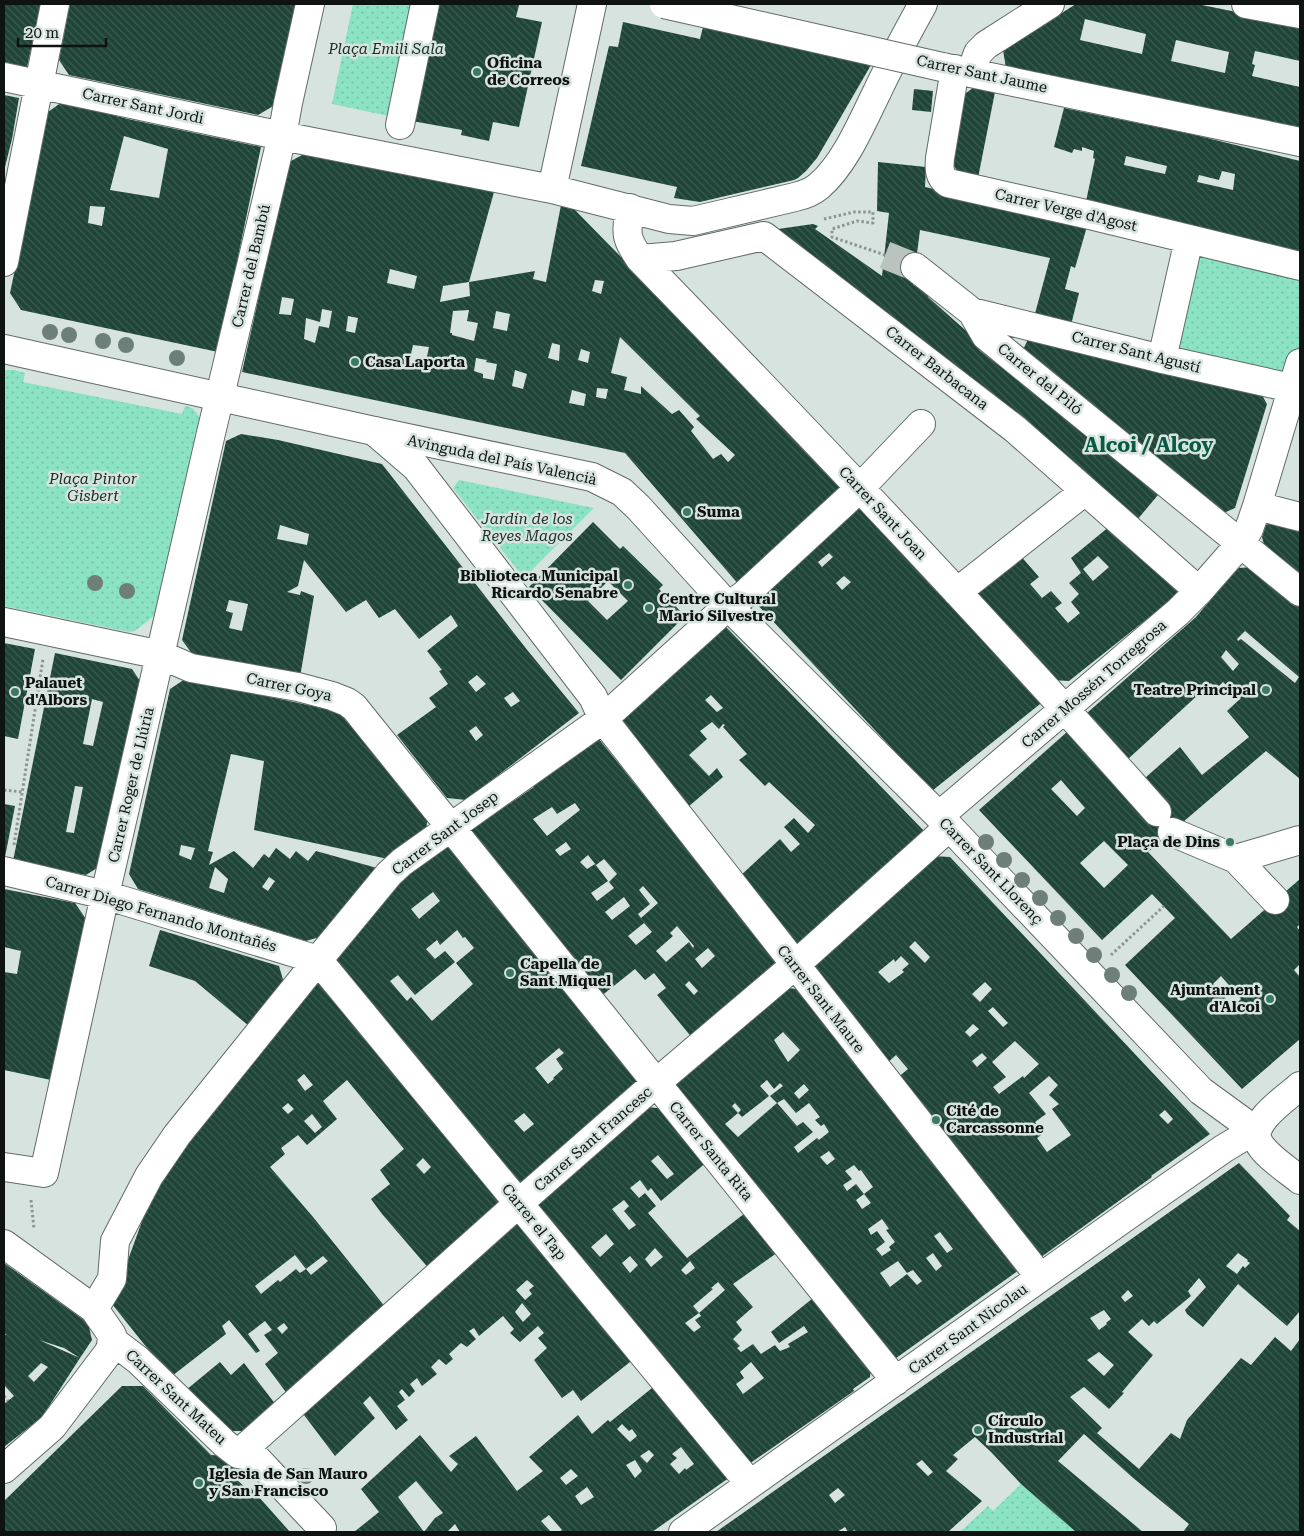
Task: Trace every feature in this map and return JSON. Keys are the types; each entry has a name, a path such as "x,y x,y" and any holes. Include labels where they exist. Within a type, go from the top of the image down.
{"street":[{"path":"4,262 55,4"},
{"path":"310,4 282,136 552,189 669,219 693,221 806,194 819,186 837,165 851,144 923,4"},
{"path":"400,125 425,4"},
{"path":"552,189 592,4"},
{"name":"Carrer Sant Jaume","path":"664,4 956,69 1300,142"},
{"path":"956,69 986,45 1050,4"},
{"path":"1246,4 1300,14"},
{"name":"Carrer Verge d'Agost","path":"956,69 940,158 940,173 942,179 948,183 1300,266"},
{"name":"Carrer Sant Jordi","path":"4,77 282,136"},
{"name":"Carrer del Bambú","path":"220,397 282,136"},
{"name":"Carrer Sant Joan","path":"630,208 626,230 629,243 640,259 860,488 1065,708 1164,822 1236,859"},
{"name":"Carrer Barbacana","path":"640,259 676,256 764,236 1015,429 1199,591"},
{"path":"1162,359 1189,239"},
{"name":"Carrer del Piló","path":"916,267 972,312 986,336 1300,592"},
{"name":"Carrer Sant Agustí","path":"972,312 1162,359 1298,381"},
{"name":"Avinguda del País Valencià","path":"4,349 532,466 592,477 622,492 638,507 728,606"},
{"name":"Carrer Mossén Torregrosa","path":"944,821 1065,708 1178,612 1241,544 1249,529 1298,381"},
{"name":"Carrer Roger de Llúria","path":"26,1170 105,895 220,397"},
{"name":"Carrer Sant Josep","path":"94,1309 112,1279 115,1241 150,1176 177,1135 318,960 396,868 451,826 603,719 728,606 744,595 860,488 921,424"},
{"name":"Avinguda del País Valencià","path":"374,431 416,467 593,697 603,719"},
{"path":"957,592 1076,498"},
{"path":"1257,506 1300,517"},
{"name":"Carrer Sant Llorenç","path":"728,606 944,821 1201,1091 1256,1132"},
{"path":"4,622 161,655"},
{"name":"Carrer Goya","path":"161,655 191,668 298,688 332,696 347,702 360,714 451,826"},
{"name":"Carrer Sant Maure","path":"603,719 1040,1277"},
{"name":"Carrer Sant Francesc","path":"238,1454 519,1203 795,965 944,821"},
{"name":"Carrer Santa Rita","path":"451,826 896,1381"},
{"path":"1275,900 1236,859 1300,840"},
{"name":"Carrer Diego Fernando Montañés","path":"8,861 105,895 318,960"},
{"name":"Carrer el Tap","path":"318,960 750,1484"},
{"path":"1300,1086 1265,1117 1258,1125 1256,1132 1258,1140 1265,1151 1300,1180"},
{"name":"Carrer Sant Nicolau","path":"683,1532 1223,1148 1248,1134 1256,1132"},
{"name":"Carrer Sant Mateu","path":"4,1244 94,1309 112,1335 113,1341 112,1347 52,1427 4,1469"},
{"name":"Carrer Sant Mateu","path":"113,1341 138,1360 222,1441 238,1454 255,1457 322,1528 320,1532"}],"path":[{"path":"795,197 814,221 854,212 873,212 873,223 857,221 832,229 832,237 885,255"},
{"path":"8,861 22,792 44,651"},
{"path":"4,790 22,792"},
{"path":"1091,975 1164,906"},
{"path":"26,1170 36,1267"},
{"path":"4,1396 8,1401"}],"green space":[{"name":"Plaça Emili Sala","path":"353,4 438,4 412,121 332,104"},
{"path":"1189,239 1300,266 1300,363 1292,389 1162,359"},
{"name":"Plaça Pintor Gisbert","path":"4,370 15,370 25,373 23,382 182,414 185,406 193,409 198,415 200,421 155,615 135,631 129,632 4,606"},
{"name":"Jardín de los Reyes Magos","path":"459,480 594,508 524,578 453,488"},
{"path":"1021,1484 1076,1532 960,1532 988,1506 993,1511"}],"building":[{"path":"4,4 41,4 27,67 4,62"},
{"path":"70,4 297,4 275,105 258,115 69,75 59,60"},
{"name":"Oficina de Correos","path":"438,4 519,5 516,17 542,22 519,127 493,122 489,141 461,135 462,130 412,121"},
{"path":"1076,4 1197,4 1300,25 1300,61 1255,51 1252,64 1255,65 1252,76 1300,87 1300,132 1006,68 1003,50","holes":["1085,19 1146,34 1142,54 1080,40","1176,40 1229,52 1225,73 1171,61"]},
{"path":"623,22 700,39 703,27 871,65 817,158 798,178 700,202 674,198 677,187 581,166 609,46 618,47"},
{"path":"973,88 995,92 977,183 963,179 953,165 959,98"},
{"path":"914,89 933,91 931,112 912,110"},
{"path":"4,95 19,98 4,171"},
{"path":"62,102 128,119 261,147 218,352 21,310 10,293 48,112","holes":["124,136 168,149 159,198 110,190","90,206 105,207 102,226 88,223"]},
{"path":"1064,108 1191,134 1300,161 1300,257 1085,206 1095,159 1093,158 1094,151 1082,147 1082,151 1074,149 1072,153 1054,147","holes":["1126,156 1167,166 1165,174 1124,165","1222,171 1235,174 1233,190 1197,182 1199,175 1219,180"]},
{"path":"304,154 494,192 469,282 535,271 533,279 546,282 561,205 574,209 846,487 740,586 625,453 242,372 289,162","holes":["390,269 417,276 414,289 387,283","595,280 604,281 601,294 592,291","469,282 470,296 440,302 443,286","282,297 294,299 291,315 279,314","322,309 332,311 329,328 319,326 315,343 304,339 306,318 320,322","469,310 467,321 478,323 474,341 452,335 450,333 453,311","496,311 510,314 507,331 493,328","348,316 358,318 355,333 346,331","620,337 700,416 696,419 735,455 728,462 721,454 713,459 691,431 694,427 679,410 672,414 641,386 641,394 624,390 627,377 611,373","552,343 560,345 559,361 548,358","413,345 429,347 425,366 409,363","581,349 590,352 588,363 578,360","476,358 497,364 494,380 483,378 483,374 474,371","515,370 527,374 523,389 512,386","597,388 608,389 606,399 596,397","572,390 586,394 584,406 569,403"]},
{"path":"878,162 926,167 925,187 1088,223 1075,268 1071,266 1065,289 1079,293 1070,329 1033,321 1050,258 920,230 913,285 930,291 928,297 982,345 979,350 997,364 1000,361 1163,489 1137,520 771,230 813,224 818,226 815,229 882,276 889,213 877,211"},
{"path":"1029,337 1259,390 1267,404 1235,508 1219,515 1022,352"},
{"path":"241,434 278,440 382,464 528,651 579,713 466,800 447,798 397,735 436,707 429,698 448,684 439,671 442,670 427,651 458,626 451,615 419,639 395,609 379,618 366,600 346,612 304,560 298,586 287,592 300,595 301,591 314,596 300,677 193,655 182,640 226,441","holes":["280,525 309,534 307,545 277,539","229,600 248,604 242,631 229,628 233,613 226,611","477,675 486,684 476,692 468,682","513,692 520,701 511,707 504,698","476,726 483,735 476,741 469,731"]},
{"path":"859,501 1045,700 932,791 753,600","holes":["829,553 833,557 822,567 818,562","844,576 851,582 842,590 836,583"]},
{"path":"1281,517 1300,522 1300,581 1266,552 1262,537 1266,525"},
{"name":"Centre Cultural Mario Silvestre","path":"593,522 620,549 623,546 663,585 659,589 685,616 621,680 529,587","holes":["608,581 628,601 607,620 588,601"]},
{"path":"1110,526 1181,592 1069,681 1051,680 970,592 1019,554 1039,577 1030,584 1042,598 1051,591 1062,603 1055,608 1068,623 1080,613 1071,602 1079,594 1069,583 1081,573 1071,558","holes":["1098,556 1109,567 1093,581 1083,569"]},
{"path":"1256,567 1300,603 1300,779 1266,751 1148,852 1231,939 1300,879 1300,924 1297,927 1300,931 1300,964 1294,970 1300,977 1300,1039 1242,1089 1125,965 1175,918 1152,894 1102,940 979,810 1067,732 1146,820 1167,803 1145,778 1180,747 1202,775 1249,737 1227,711 1241,698 1223,682 1216,689 1211,683 1128,759 1087,713 1196,617 1238,568","holes":["1245,631 1299,677 1295,683 1241,639 1238,641 1237,639","1226,650 1239,664 1233,671 1221,657","1061,780 1085,808 1077,816 1051,789","1104,841 1128,865 1104,888 1080,863","1221,976 1241,999 1233,1007 1213,984"]},
{"path":"725,626 926,833 794,950 738,878 780,839 791,852 800,844 784,827 794,818 808,833 815,825 769,782 765,786 739,760 747,754 723,727 725,725 723,724 719,729 712,722 700,731 707,739 689,755 709,776 717,768 723,777 681,813 613,727","holes":["711,695 723,708 717,712 705,700"]},
{"name":"Palauet d'Albors","path":"4,643 35,649 18,739 4,736"},
{"path":"55,653 132,669 142,684 100,866 86,875 13,861","holes":["92,699 103,702 93,746 83,744","75,786 83,787 74,833 66,832"]},
{"path":"185,679 336,711 351,720 428,814 426,832 388,859 254,830 264,761 231,754 208,851 213,852 209,865 234,851 253,868 264,854 269,858 276,848 290,859 296,851 308,861 316,851 377,868 323,936 306,941 138,889 129,874 170,689","holes":["181,845 195,848 191,860 179,855","215,867 228,879 224,893 209,888","269,877 275,881 268,891 262,887"]},
{"path":"599,739 778,963 693,1039 657,995 666,988 654,973 645,980 635,969 600,997 468,832","holes":["575,803 580,810 547,836 533,819 552,807 557,814","566,842 571,849 560,856 555,850","588,855 596,865 604,859 617,874 609,882 614,888 597,901 591,893 608,881 595,864 587,869 580,862","643,886 658,903 641,918 638,914 650,904 639,890","624,897 630,906 612,920 605,912","644,923 652,932 636,945 628,936","677,926 694,946 693,948 689,942 666,962 656,951 673,936 670,933","708,948 715,956 702,968 695,959","689,981 698,991 694,995 685,985"]},
{"path":"4,804 15,806 5,857 4,857"},
{"path":"451,843 644,1081 530,1183 513,1181 333,962 397,883 412,872 413,867","holes":["433,892 440,901 419,919 411,909","457,930 463,938 465,937 474,948 456,963 473,984 432,1021 411,997 407,1001 390,981 398,975 415,995 455,962 445,951 435,959 426,949 437,940 440,945","559,1048 564,1053 556,1059 563,1069 548,1084 535,1068","524,1113 534,1124 524,1132 514,1121"]},
{"path":"932,856 950,857 1210,1134 1037,1260 896,1079 908,1069 896,1055 885,1065 805,965","holes":["915,941 930,957 925,963 909,947","901,956 909,964 902,970 904,972 889,983 878,972 894,959 895,962","985,982 992,989 980,1002 972,994","993,1007 1008,1023 1003,1027 988,1011","973,1024 979,1029 970,1037 965,1032","1015,1041 1039,1064 1024,1078 1023,1076 999,1094 993,1087 1006,1077 992,1062","982,1053 987,1058 977,1067 972,1061","1049,1076 1058,1085 1049,1095 1059,1104 1052,1109 1071,1135 1047,1152 1037,1138 1044,1133 1035,1122 1046,1114 1029,1093","1165,1110 1173,1119 1168,1124 1159,1115"]},
{"path":"4,889 75,903 88,922 51,1080 4,1070 4,972 17,974 21,951 4,947"},
{"path":"160,930 279,966 284,983 249,1026 195,981 149,966"},
{"path":"321,979 499,1194 498,1211 431,1271 371,1199 390,1184 380,1170 404,1149 347,1080 323,1101 337,1119 307,1145 298,1135 281,1148 285,1154 270,1167 386,1308 288,1395 265,1364 278,1353 264,1335 272,1330 265,1321 248,1334 260,1351 256,1353 229,1320 222,1326 226,1334 172,1376 159,1363 112,1304 157,1180","holes":["304,1074 313,1085 305,1091 297,1080","288,1103 294,1109 288,1114 282,1108","312,1114 322,1127 315,1133 304,1121","423,1158 431,1167 424,1174 416,1165","295,1255 306,1269 300,1273 296,1269 280,1282 278,1280 261,1294 255,1286","323,1256 328,1261 311,1275 306,1269","284,1323 288,1328 282,1334 277,1328"]},
{"path":"783,988 801,989 1022,1268 892,1361 671,1085","holes":["783,1032 800,1050 788,1062 774,1040","767,1080 774,1089 780,1083 783,1086 770,1096 777,1103 738,1137 725,1124 738,1113 742,1117 769,1096 760,1086","804,1084 809,1090 799,1099 794,1093","784,1099 796,1113 809,1103 820,1117 815,1120 821,1126 824,1124 829,1132 819,1140 817,1138 798,1153 794,1147 813,1132 803,1122 797,1126 777,1103","735,1103 741,1110 738,1113 732,1106","829,1151 835,1159 827,1165 820,1157","854,1165 859,1171 861,1170 873,1187 864,1194 856,1184 847,1191 843,1185 852,1179 845,1171","864,1194 871,1203 862,1209 856,1200","882,1219 889,1229 886,1230 895,1242 889,1247 891,1250 882,1256 876,1249 885,1242 877,1231 871,1235 868,1229","940,1232 953,1249 947,1253 934,1236","933,1253 942,1266 936,1271 926,1258","898,1261 907,1273 913,1270 922,1281 917,1285 907,1274 890,1287 880,1273"]},
{"path":"648,1107 665,1109 708,1161 661,1201 651,1188 648,1191 640,1180 630,1188 639,1198 645,1193 656,1206 648,1213 687,1258 749,1210 781,1250 733,1284 753,1307 736,1322 742,1330 733,1339 740,1346 737,1348 741,1352 753,1344 761,1354 775,1345 780,1351 790,1347 788,1344 808,1332 804,1326 779,1343 771,1332 818,1294 872,1361 870,1377 853,1389 854,1391 749,1464 534,1206","holes":["658,1155 674,1174 667,1179 651,1161","624,1200 629,1206 624,1211 636,1225 629,1230 612,1209","606,1234 614,1244 600,1257 591,1247","655,1248 663,1257 651,1267 645,1259","630,1256 638,1265 630,1273 622,1263","690,1261 695,1268 686,1275 681,1270","718,1282 725,1290 699,1313 693,1306 713,1289 711,1288","699,1313 701,1316 695,1320 701,1327 694,1332 685,1323","751,1362 764,1378 743,1394 736,1384 744,1378 740,1372"]},
{"path":"1239,1163 1290,1216 1287,1220 1300,1231 1300,1311 1287,1326 1238,1284 1203,1327 1187,1314 1185,1310 1206,1287 1199,1278 1188,1291 1191,1296 1157,1324 1154,1321 1149,1326 1142,1319 1128,1332 1153,1355 1122,1392 1124,1393 1109,1409 1084,1387 1070,1397 1102,1428 1097,1433 1139,1469 1171,1433 1180,1439 1187,1420 1241,1358 1251,1365 1275,1337 1291,1351 1300,1339 1300,1532 1183,1532 1189,1524 1084,1434 1058,1461 1143,1532 1076,1532 1021,1484 975,1437 953,1455 958,1459 946,1471 982,1501 948,1532 856,1532 854,1530 848,1532 845,1527 837,1532 716,1532","holes":["1238,1253 1250,1263 1245,1268 1243,1266 1237,1274 1226,1266","1128,1290 1133,1296 1125,1302 1121,1297","1104,1310 1111,1319 1099,1330 1090,1318","1099,1352 1114,1365 1104,1376 1087,1360","922,1460 933,1472 928,1476 916,1464","838,1488 845,1495 835,1503 829,1495"]},
{"path":"520,1219 635,1358 581,1401 573,1390 562,1398 534,1360 547,1348 538,1338 544,1333 538,1326 520,1342 510,1333 514,1329 503,1316 479,1336 474,1328 469,1331 476,1339 467,1347 461,1343 449,1354 453,1359 446,1365 439,1359 431,1367 437,1374 422,1386 417,1378 410,1384 415,1391 409,1397 402,1389 399,1392 405,1400 397,1406 408,1420 396,1430 370,1396 363,1403 375,1418 335,1456 301,1411","holes":["527,1280 534,1286 529,1290 532,1294 525,1300 516,1290","522,1303 531,1314 523,1322 515,1312"]},
{"path":"4,1263 88,1323 92,1340 42,1417 4,1447 4,1404 14,1396 4,1385 4,1337 6,1334 4,1334","holes":["39,1340 64,1348 80,1358","41,1363 48,1367 34,1382 28,1376"]},
{"path":"220,1362 231,1375 244,1363 276,1405 246,1431 228,1431 186,1390"},
{"path":"657,1384 733,1475 652,1532 559,1532 562,1530 549,1515 541,1521 551,1532 460,1532 455,1524 448,1531 450,1532 424,1532 354,1532 379,1512 361,1489 420,1435 451,1472 458,1464 449,1456 476,1436 517,1491 543,1471 529,1457 578,1415 592,1434 608,1420 610,1422","holes":["622,1424 629,1431 632,1429 637,1436 630,1442 617,1429","681,1447 694,1464 686,1470 685,1468 679,1474 670,1464 677,1458 672,1454","649,1450 654,1455 647,1463 640,1456","635,1460 642,1471 635,1478 626,1465","571,1469 578,1476 566,1485 560,1478","416,1481 443,1513 435,1518 424,1532 398,1497","587,1487 594,1497 581,1505 575,1496"]},
{"path":"122,1386 143,1386 211,1455 225,1456 235,1465 235,1478 248,1490 251,1488 290,1532 4,1532 4,1501"}],"tunnel":[{"path":"885,255 915,267"}],"place":[{"name":"Oficina de Correos","path":"477,72"},
{"name":"Casa Laporta","path":"355,362"},
{"name":"Suma","path":"687,512"},
{"name":"Biblioteca Municipal Ricardo Senabre","path":"628,585"},
{"name":"Centre Cultural Mario Silvestre","path":"649,608"},
{"name":"Teatre Principal","path":"1266,690"},
{"name":"Palauet d'Albors","path":"15,692"},
{"name":"Plaça de Dins","path":"1230,842"},
{"name":"Capella de Sant Miquel","path":"510,973"},
{"name":"Ajuntament d'Alcoi","path":"1270,999"},
{"name":"Cité de Carcassonne","path":"936,1120"},
{"name":"Círculo Industrial","path":"978,1430"},
{"name":"Iglesia de San Mauro y San Francisco","path":"199,1483"}],"district":[{"name":"Alcoi / Alcoy","path":"1149,445"}]}
